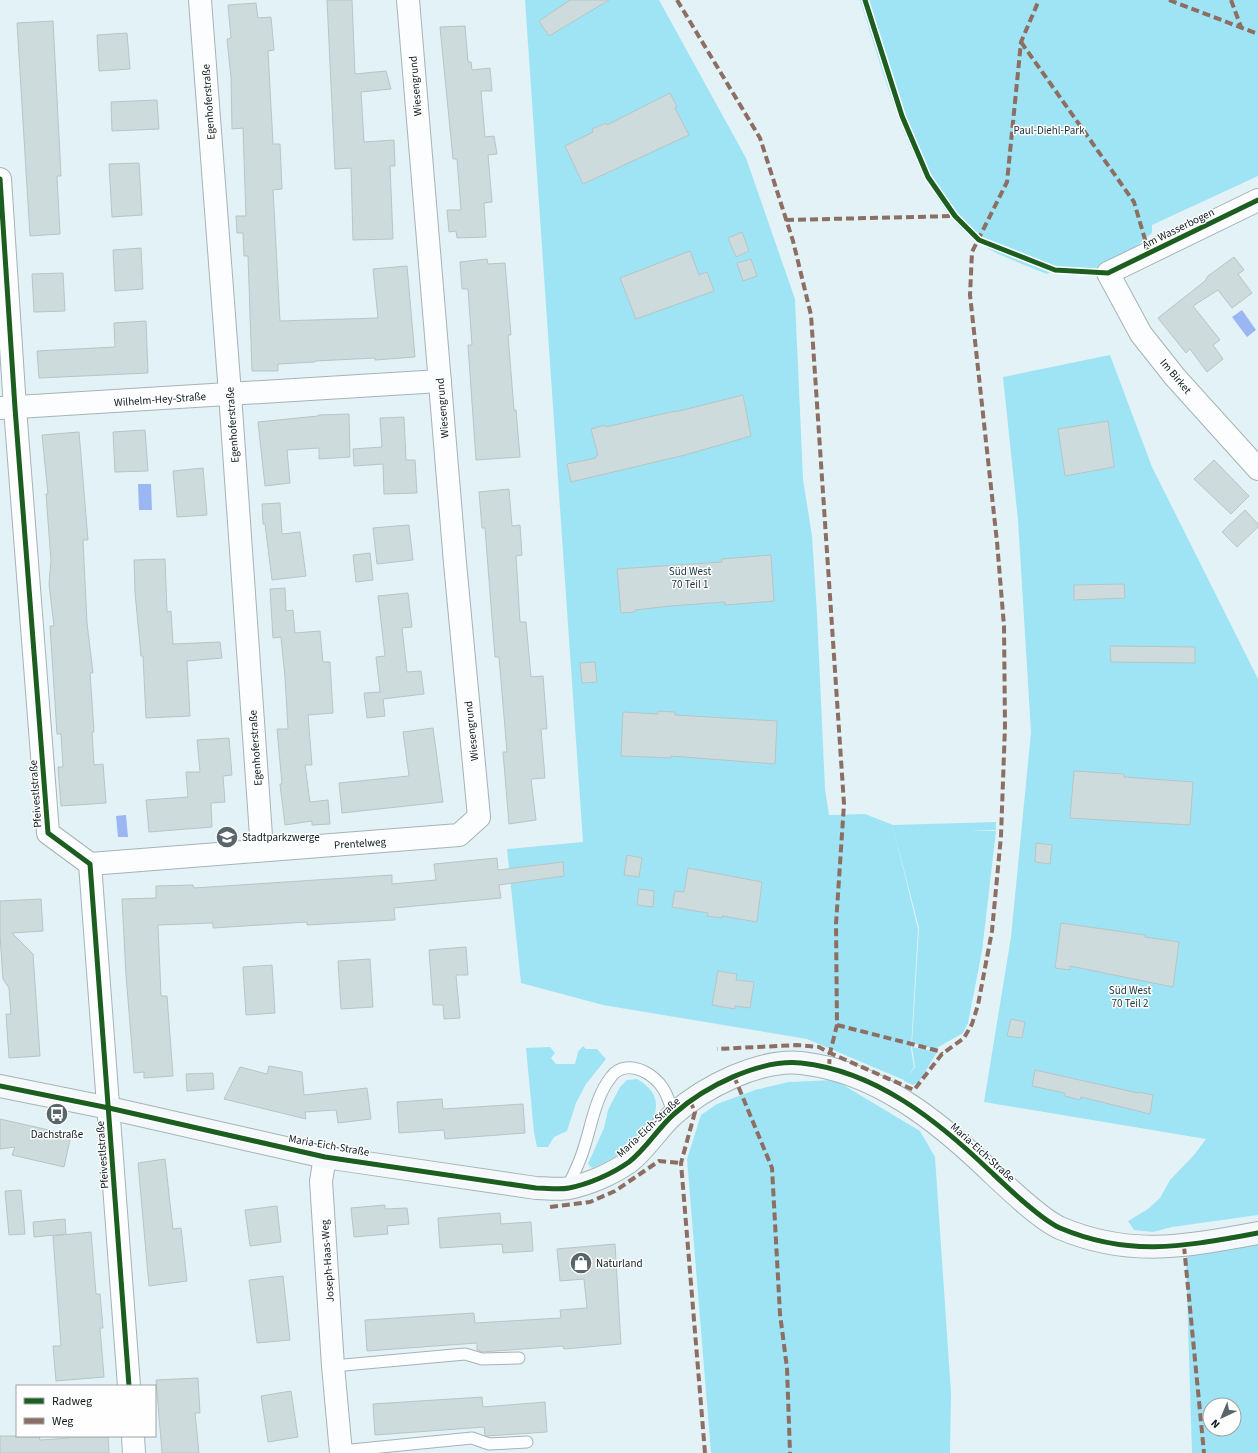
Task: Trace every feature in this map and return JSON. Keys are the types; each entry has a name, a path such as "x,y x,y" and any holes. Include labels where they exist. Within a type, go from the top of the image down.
{"street":[{"name":"Egenhoferstraße","path":"200,0 230,394 262,850"},
{"name":"Wiesengrund","path":"408,0 455,563 479,817"},
{"name":"Pfeivestlstraße","path":"0,179 7,408 48,834 90,864 129,1385"},
{"name":"Am Wasserbogen","path":"1108,273 1258,200"},
{"name":"Im Birket","path":"1108,273 1141,334 1175,377 1258,469"},
{"name":"Wilhelm-Hey-Straße","path":"7,408 440,382"},
{"name":"Prentelweg","path":"90,864 459,835 479,817"},
{"name":"Maria-Eich-Straße","path":"0,1086 109,1108 325,1157 536,1188 568,1188 597,1180 629,1161 673,1114 712,1086 734,1076 779,1064 799,1063 829,1067 864,1080 898,1097 933,1120 1006,1186 1058,1227 1087,1238 1112,1244 1154,1247 1184,1246 1258,1233"},
{"name":"Joseph-Haas-Weg","path":"325,1157 321,1182 333,1366 341,1452"},
{"path":"133,1437 134,1453"}],"lane":[{"path":"568,1188 583,1152 601,1096 611,1077 622,1068 637,1068 653,1076 667,1092 673,1114"},
{"path":"333,1366 465,1354 482,1359 519,1358"},
{"name":"Joseph-Haas-Weg","path":"341,1452 472,1438 489,1444 527,1442"}],"green space":[{"name":"Süd West 70 Teil 1","path":"525,0 659,0 746,158 795,299 803,479 812,536 825,789 829,815 865,814 893,825 996,822 996,830 969,831 996,831 982,951 968,1023 963,1033 935,1049 912,1043 919,928 893,827 918,929 911,1049 914,1067 907,1077 915,1067 912,1047 937,1052 919,1082 913,1085 807,1039 603,1005 521,983 507,849 583,842"},
{"name":"Paul-Diehl-Park","path":"860,0 1258,0 1258,176 1152,225 1152,233 1133,249 1093,272 1055,270 1047,274 994,252 966,233 947,211 929,185 901,124"},
{"name":"Süd West 70 Teil 2","path":"1110,355 1152,467 1258,679 1258,1215 1172,1227 1153,1232 1134,1230 1128,1221 1148,1209 1160,1198 1170,1180 1194,1155 1206,1139 984,1102 1011,937 1031,732 1018,520 1003,377"},
{"path":"583,1046 586,1049 597,1049 606,1059 586,1084 576,1103 567,1131 554,1137 548,1147 537,1147 534,1132 526,1048 550,1047 555,1053 551,1058 556,1064 575,1064 578,1052"},
{"path":"637,1079 651,1091 656,1104 654,1117 646,1130 634,1143 620,1154 592,1168 588,1164 604,1128 608,1110 620,1087 627,1080"},
{"path":"835,1080 920,1131 935,1157 951,1393 950,1453 711,1453 687,1159 701,1115 717,1104 755,1090 789,1082"},
{"path":"1258,1240 1258,1453 1192,1453 1186,1258 1199,1252"}],"shaded area":[{"path":"1242,310 1256,330 1247,337 1232,317"},
{"path":"138,484 151,484 152,510 139,510"},
{"path":"126,815 128,837 118,837 116,816"}],"building":[{"path":"327,0 352,0 355,74 386,71 391,89 361,92 364,142 394,140 395,166 390,166 393,239 353,240 351,168 335,169"},
{"path":"570,0 609,0 549,36 539,21"},
{"path":"256,3 258,18 271,17 274,50 268,51 273,144 280,144 282,189 273,190 280,321 378,318 373,269 407,266 415,357 278,364 278,371 252,371 248,256 244,256 243,233 237,233 236,216 246,216 243,128 232,129 231,78 227,39 231,38 228,5"},
{"path":"53,21 61,176 57,176 60,234 30,236 17,23"},
{"path":"465,26 468,62 471,62 472,70 490,68 492,91 481,91 485,137 494,136 497,154 488,155 492,202 484,203 486,237 457,238 456,231 449,232 447,210 461,210 457,159 453,159 440,27"},
{"path":"127,33 130,69 99,71 97,35"},
{"path":"670,93 677,107 675,108 689,135 583,184 565,146 593,132 592,129 606,123 607,125"},
{"path":"157,100 159,129 112,131 111,102"},
{"path":"139,163 142,215 112,217 109,164"},
{"path":"742,232 749,251 736,257 728,238"},
{"path":"141,248 143,289 115,291 113,250"},
{"path":"690,251 699,275 707,272 714,291 636,319 620,278"},
{"path":"1234,257 1244,270 1238,274 1252,293 1232,308 1218,290 1193,306 1220,340 1213,345 1223,359 1207,372 1190,349 1186,353 1158,318 1205,281 1208,276"},
{"path":"487,259 488,264 505,263 511,335 508,335 514,410 516,410 520,457 476,460 468,345 472,345 468,289 462,289 460,262"},
{"path":"751,259 757,276 743,281 737,263"},
{"path":"63,273 65,311 34,312 32,274"},
{"path":"146,321 148,373 39,378 37,351 115,347 114,323"},
{"path":"743,395 751,436 685,455 571,482 567,464 596,458 598,455 591,429 675,412"},
{"path":"349,414 350,457 319,459 319,448 287,450 290,483 265,486 258,422 318,415"},
{"path":"404,417 406,460 415,460 417,493 384,494 383,464 354,466 353,449 382,447 380,418"},
{"path":"1108,421 1114,467 1065,476 1058,429"},
{"path":"145,430 148,471 115,472 113,432"},
{"path":"79,432 88,540 83,540 87,623 93,673 90,673 94,732 92,732 94,765 103,764 106,803 61,806 58,767 63,767 61,734 57,734 50,626 54,626 49,584 51,561 46,494 48,494 42,435"},
{"path":"1214,460 1249,496 1231,514 1194,479"},
{"path":"203,468 207,515 177,517 173,471"},
{"path":"509,489 512,526 520,525 522,555 516,556 520,622 526,622 531,677 543,676 547,729 541,729 545,778 531,779 536,820 509,824 503,752 507,752 499,657 495,657 485,528 482,528 479,492"},
{"path":"280,503 282,534 300,532 306,576 272,580 265,524 263,524 262,504"},
{"path":"1245,510 1258,524 1258,527 1237,547 1222,532"},
{"path":"409,525 413,560 377,564 373,528"},
{"path":"370,553 373,580 356,582 353,555"},
{"path":"771,555 774,601 725,605 725,602 670,606 621,613 617,569 722,562 722,559"},
{"path":"165,559 167,612 171,611 173,644 220,642 222,658 187,661 190,716 146,718 143,656 141,656 135,592 134,560"},
{"path":"1124,584 1125,598 1074,600 1074,585"},
{"path":"285,588 286,611 293,610 295,633 320,631 323,662 330,662 333,713 308,715 312,765 305,765 310,802 328,800 330,824 312,825 312,821 285,825 280,784 282,784 277,729 288,729 285,677 281,637 273,638 270,589"},
{"path":"408,593 412,627 402,628 407,672 421,671 424,694 383,699 385,716 367,718 364,693 380,692 376,657 385,656 378,596"},
{"path":"1110,646 1195,647 1195,663 1111,662"},
{"path":"595,662 597,682 582,683 580,663"},
{"path":"658,711 675,712 675,715 777,721 775,764 671,756 671,758 621,756 623,712 658,714"},
{"path":"433,728 443,802 342,813 339,783 409,776 403,732"},
{"path":"229,738 232,775 223,776 225,802 211,803 212,827 149,832 146,800 188,797 186,772 200,772 197,740"},
{"path":"1074,771 1124,774 1124,777 1193,782 1190,825 1070,818"},
{"path":"1036,843 1052,845 1050,864 1035,862"},
{"path":"627,855 642,858 639,877 624,875"},
{"path":"497,858 498,870 563,862 564,876 499,885 501,898 394,908 395,920 307,925 307,922 213,928 213,923 158,925 161,996 167,996 173,1076 144,1078 144,1072 134,1073 126,975 122,899 156,898 156,886 193,885 194,888 392,875 392,884 436,880 434,864"},
{"path":"688,868 762,882 757,922 722,916 722,918 707,916 708,913 672,907 675,891 684,892"},
{"path":"639,889 654,891 653,907 637,905"},
{"path":"41,899 43,931 12,933 33,954 40,1056 9,1058 6,1014 11,1014 9,988 3,979 0,935 0,901"},
{"path":"1061,923 1145,935 1145,937 1179,942 1173,987 1070,966 1070,970 1055,968"},
{"path":"466,947 468,975 456,975 460,1018 444,1019 443,1005 433,1005 429,950"},
{"path":"370,959 373,1007 341,1009 338,961"},
{"path":"272,965 275,1013 246,1015 243,967"},
{"path":"718,971 737,974 736,980 754,982 750,1008 735,1006 735,1009 712,1005"},
{"path":"1011,1019 1025,1022 1022,1038 1007,1036"},
{"path":"269,1066 302,1072 304,1095 367,1088 371,1119 338,1123 336,1110 305,1112 306,1119 224,1099 240,1067 267,1074"},
{"path":"1035,1070 1153,1095 1150,1114 1081,1097 1080,1100 1065,1096 1065,1093 1032,1086"},
{"path":"213,1073 214,1089 187,1091 186,1074"},
{"path":"442,1099 443,1109 523,1104 525,1133 445,1139 444,1130 399,1133 397,1102"},
{"path":"0,1119 71,1135 64,1167 12,1155 15,1147 0,1149"},
{"path":"165,1159 173,1229 181,1228 187,1281 149,1286 138,1163"},
{"path":"21,1190 25,1234 9,1235 5,1191"},
{"path":"385,1205 385,1209 407,1208 409,1224 387,1226 388,1234 354,1237 351,1208"},
{"path":"277,1206 281,1242 250,1246 245,1210"},
{"path":"500,1213 501,1224 531,1222 533,1251 503,1253 502,1244 440,1248 438,1218"},
{"path":"65,1219 66,1234 34,1237 33,1222"},
{"path":"91,1232 96,1294 100,1294 103,1328 100,1328 104,1377 56,1381 53,1346 61,1346 53,1236"},
{"path":"615,1244 621,1344 564,1349 563,1346 482,1352 477,1350 477,1343 367,1351 365,1320 474,1313 475,1323 561,1318 560,1310 587,1308 584,1279 560,1281 557,1249"},
{"path":"283,1276 290,1340 257,1343 249,1280"},
{"path":"198,1378 200,1413 195,1413 199,1453 162,1453 156,1380"},
{"path":"291,1391 298,1437 268,1442 261,1396"},
{"path":"482,1397 483,1407 545,1402 547,1432 487,1436 485,1435 484,1427 375,1435 373,1404"},
{"path":"0,1436 39,1437 40,1440 69,1437 108,1437 109,1453 0,1453"}],"marked path":[{"path":"677,0 760,138 793,241 811,315 844,804 836,924 837,1025 830,1053 819,1047 797,1045 717,1049"},
{"path":"829,1067 830,1053 914,1090 942,1054 964,1038 972,1024 978,1005 992,931 1001,836 1005,726 1004,626 997,542 970,295 972,252 1007,182 1021,42 1039,0"},
{"path":"1169,0 1258,34"},
{"path":"1231,0 1241,27"},
{"path":"1021,42 1134,202 1149,253"},
{"path":"786,220 955,216"},
{"path":"837,1025 939,1051 942,1054"},
{"path":"734,1076 772,1168 780,1314 787,1368 790,1453"},
{"path":"690,1101 695,1112 681,1163 705,1453"},
{"path":"550,1207 590,1202 615,1191 659,1161 681,1163"},
{"path":"1184,1246 1204,1453"}],"cycle path":[{"path":"865,0 902,116 928,177 955,216 979,240 1055,270 1108,273 1258,200"},
{"path":"0,179 15,408 48,833 90,864 129,1385"},
{"path":"0,1086 109,1108 325,1157 536,1188 561,1189 592,1181 615,1171 629,1162 641,1151 674,1114 686,1104 716,1085 750,1070 768,1065 801,1063 829,1068 855,1076 904,1101 949,1134 1014,1194 1043,1218 1060,1228 1086,1237 1111,1243 1159,1247 1207,1242 1258,1233"}],"place":[{"name":"Stadtparkzwerge","path":"227,837"},
{"name":"Dachstraße","path":"57,1114"},
{"name":"Naturland","path":"581,1263"}]}
